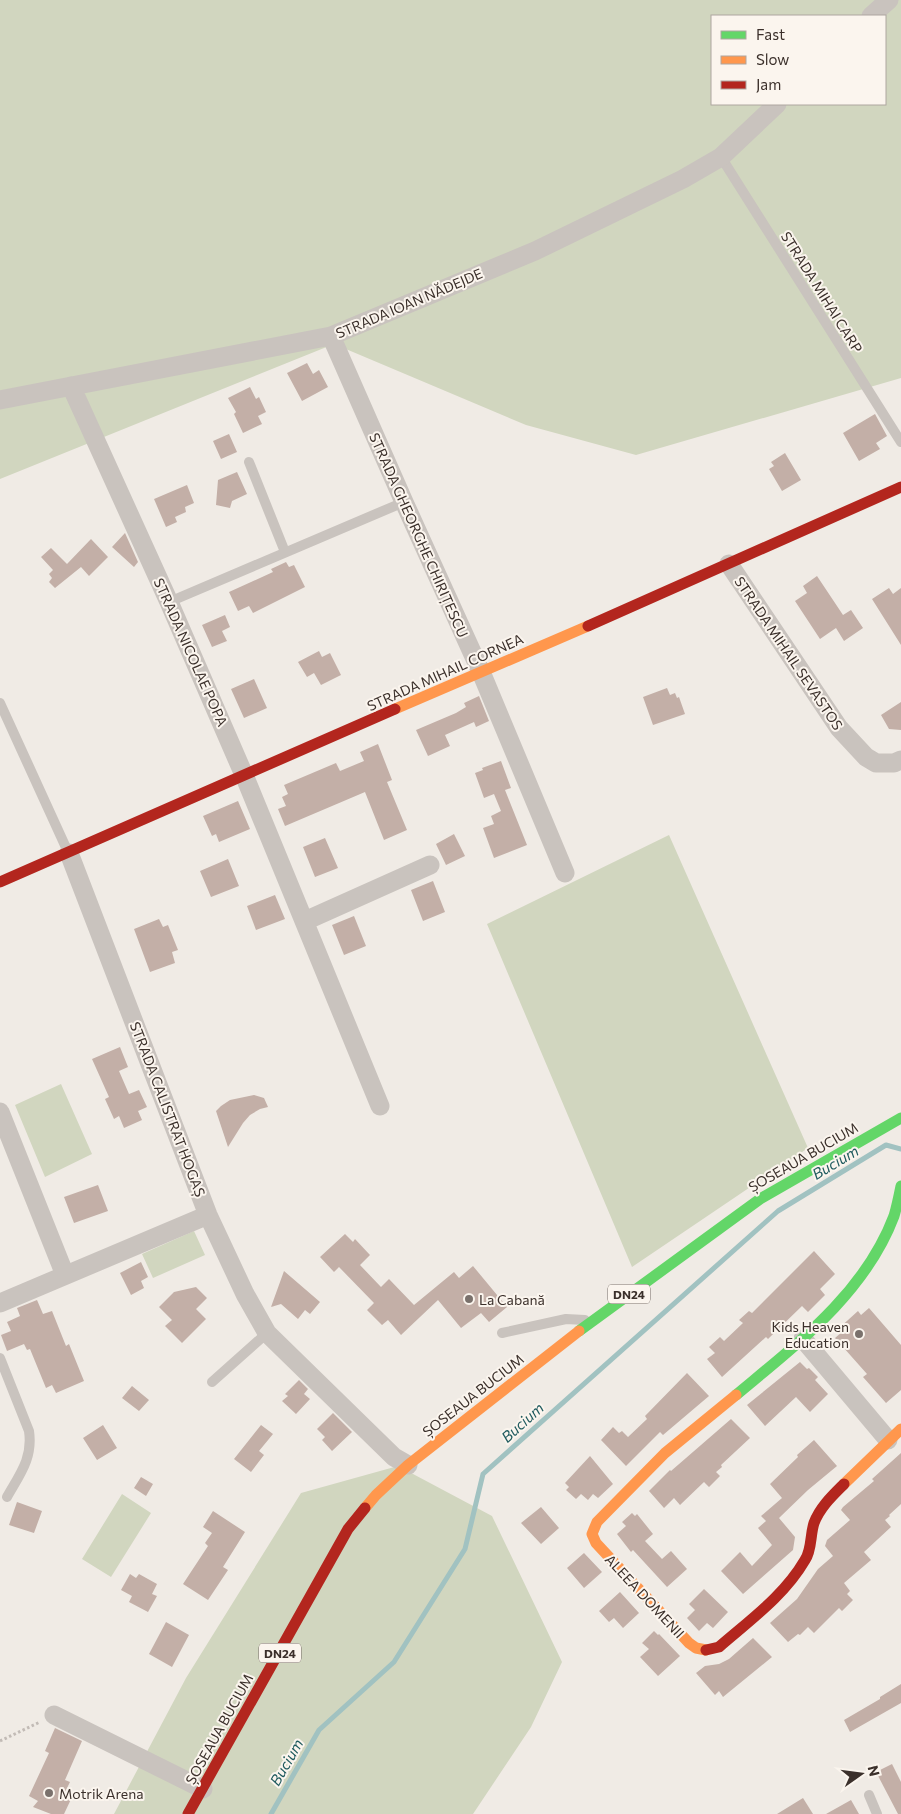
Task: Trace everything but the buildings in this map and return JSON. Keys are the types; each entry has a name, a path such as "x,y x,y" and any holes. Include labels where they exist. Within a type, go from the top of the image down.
{"street":[{"path":"872,15 889,0"},
{"name":"STRADA IOAN NĂDEJDE","path":"0,400 331,336 535,251 683,179 720,157 777,105"},
{"name":"STRADA GHEORGHE CHIRIȚESCU","path":"331,336 481,672 565,873"},
{"name":"STRADA NICOLAE POPA","path":"71,386 169,602 244,775 380,1106"},
{"name":"STRADA MIHAIL CORNEA","path":"0,882 730,564 901,487"},
{"name":"STRADA MIHAIL SEVASTOS","path":"730,564 839,728 866,757 876,763 894,763 901,760"},
{"name":"STRADA CALISTRAT HOGAȘ","path":"68,853 208,1214 245,1294 267,1333 394,1457 408,1465"},
{"path":"305,921 430,865"},
{"path":"0,1112 65,1275"},
{"name":"ȘOSEAUA BUCIUM","path":"188,1814 348,1529 376,1495 408,1465 593,1320 760,1198 901,1118"},
{"name":"ALEEA DOMENII","path":"802,1338 894,1434 831,1497 819,1513 814,1524 806,1558 785,1589 719,1647 703,1651 689,1643 596,1543 592,1534 597,1522 665,1453 802,1338 851,1290 882,1242 894,1215 901,1186"},
{"path":"0,1303 208,1214"},
{"path":"54,1714 203,1789"}],"lane":[{"name":"STRADA MIHAI CARP","path":"720,157 901,442"},
{"path":"249,462 285,552"},
{"path":"169,602 404,502"},
{"name":"STRADA CALISTRAT HOGAȘ","path":"0,703 68,853"},
{"path":"502,1332 566,1319 593,1320"},
{"path":"212,1382 267,1333"},
{"path":"0,1358 29,1431 31,1443 28,1460 7,1497"},
{"path":"869,1795 876,1814"}],"path":[{"path":"0,1741 54,1714"}],"green space":[{"path":"0,0 901,0 901,378 636,455 526,425 334,344 0,479"},
{"path":"669,835 808,1148 632,1267 487,924"},
{"path":"61,1084 92,1154 45,1177 15,1105"},
{"path":"194,1231 205,1255 153,1278 142,1254"},
{"path":"398,1466 492,1516 562,1662 531,1727 473,1814 114,1814 186,1678 301,1493"},
{"path":"122,1494 151,1513 111,1577 82,1559"}],"waterway":[{"name":"Bucium","path":"271,1814 319,1730 394,1662 465,1549 483,1474 778,1211 886,1145 901,1149"}],"traffic: fast":[{"path":"579,1331 760,1199 901,1118"},
{"path":"736,1395 827,1315 866,1269 881,1244 894,1216 901,1186"}],"traffic: slow":[{"path":"395,709 588,626"},
{"path":"365,1508 408,1465 579,1331"},
{"path":"706,1650 696,1648 689,1643 596,1543 592,1534 597,1522 665,1453 736,1395"},
{"path":"844,1484 901,1429"}],"traffic: jam":[{"path":"588,626 901,487"},
{"path":"0,882 395,709"},
{"path":"706,1650 719,1647 766,1607 797,1573 807,1556 817,1517 827,1502 844,1484"},
{"path":"188,1814 348,1529 365,1508"}],"place":[{"name":"La Cabană","path":"469,1299"},
{"name":"Kids Heaven Education","path":"859,1334"},
{"name":"Motrik Arena","path":"49,1793"}]}
